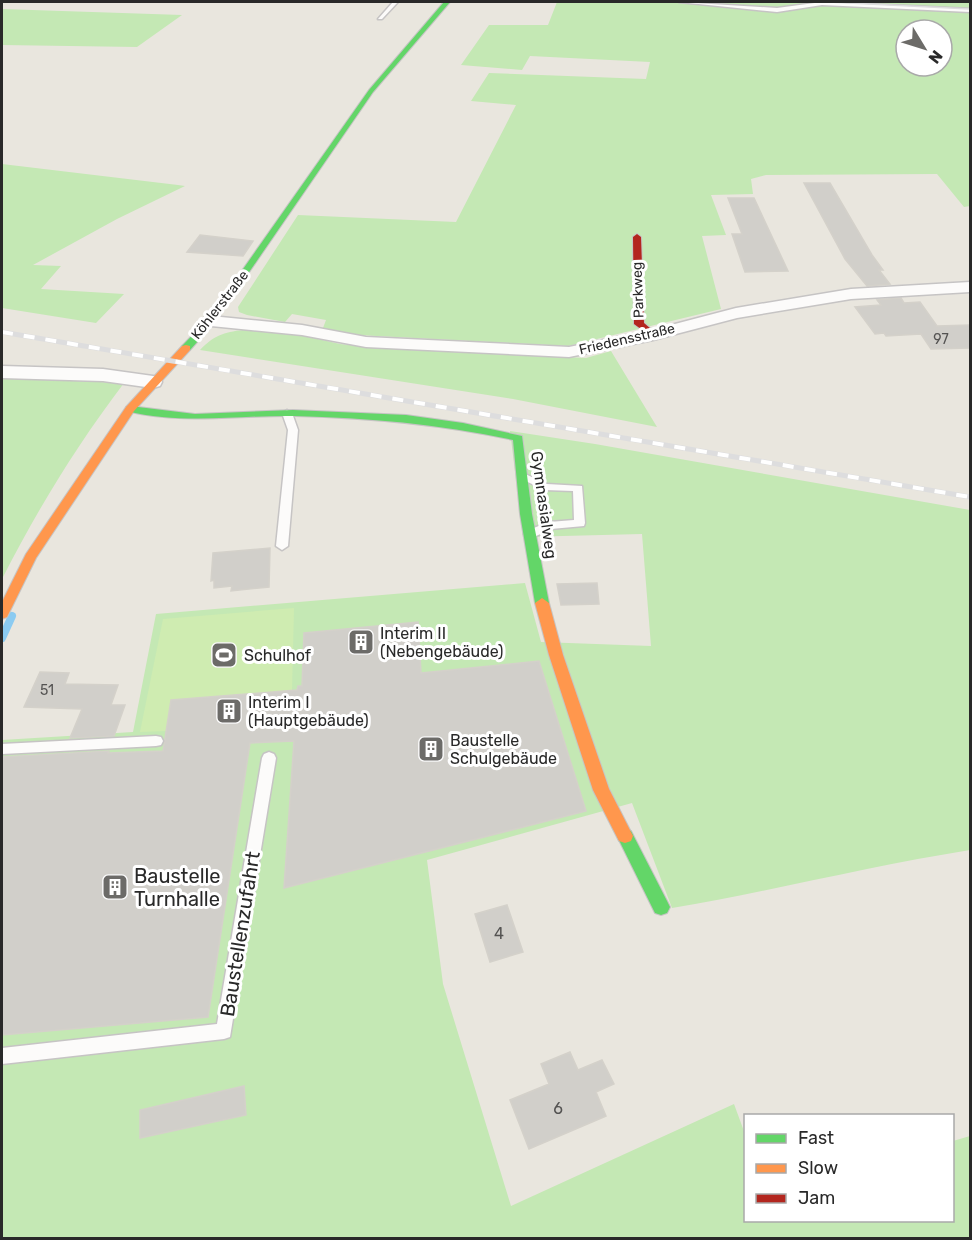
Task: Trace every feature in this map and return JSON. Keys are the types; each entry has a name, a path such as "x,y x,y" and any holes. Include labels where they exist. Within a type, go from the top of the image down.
{"street":[{"name":"Köhlerstraße","path":"2,614 30,557 130,409 211,321 371,91 447,2"},
{"name":"Parkweg","path":"637,237 639,324 653,335"},
{"name":"Friedensstraße","path":"211,321 302,330 366,342 569,352 653,335 736,313 851,294 970,287"},
{"path":"2,372 103,375 153,382"},
{"name":"Gymnasialweg","path":"130,409 195,417 287,413 405,418 463,426 518,438 529,534 543,607 556,655 601,790 661,907"}],"lane":[{"path":"380,18 395,2"},
{"path":"682,2 777,10 822,2 970,11"},
{"path":"282,546 293,430 287,413"},
{"path":"522,475 545,487 578,488 580,523 549,526 529,534"},
{"path":"2,748 156,741"},
{"name":"Baustellenzufahrt","path":"2,1056 224,1031 269,758"}],"green space":[{"path":"557,2 970,2 970,8 944,8 947,11 970,12 970,206 964,207 937,174 766,175 751,179 753,194 711,195 726,235 702,236 721,309 568,346 358,335 323,328 326,320 292,314 285,322 239,312 238,307 298,215 456,222 516,105 471,101 489,73 646,79 650,62 530,56 522,70 461,65 489,25 548,25"},
{"path":"2,9 182,15 137,47 2,45"},
{"path":"2,164 185,186 117,219 33,265 61,266 41,289 124,294 96,323 2,308"},
{"path":"243,330 291,333 340,344 380,348 586,358 611,351 657,427 513,399 200,350 219,336"},
{"path":"2,378 124,383 58,478 2,579"},
{"path":"510,431 970,510 970,850 672,908 632,803 427,860 443,984 511,1206 734,1104 744,1131 744,1222 954,1222 954,1141 970,1136 970,1238 2,1238 2,740 133,732 156,614 525,583 541,642 651,646 642,534 523,537"},
{"name":"Schulhof","path":"294,608 292,690 166,731 140,732 163,619"}],"building":[{"path":"804,183 830,183 883,270 879,270 890,284 867,286 845,259"},
{"path":"728,198 754,198 788,271 745,272 732,234 742,234"},
{"path":"200,235 253,241 243,256 187,252"},
{"path":"901,298 904,303 920,302 937,326 970,325 970,348 931,349 921,334 886,336 884,333 875,334 855,307 881,305 877,300"},
{"path":"270,548 269,587 231,591 232,586 214,588 214,580 211,581 213,553"},
{"path":"597,583 599,604 561,605 557,584"},
{"path":"418,622 421,673 539,661 586,811 284,888 294,741 250,743 208,1017 2,1035 2,757 109,751 108,753 163,751 171,700 297,690 298,686 302,686 304,633"},
{"path":"40,672 69,673 65,684 118,685 111,705 125,705 114,736 70,738 82,709 24,707"},
{"path":"507,905 523,952 490,962 475,914"},
{"path":"570,1052 578,1070 602,1060 614,1084 596,1092 606,1116 529,1149 510,1100 549,1084 541,1064"},
{"path":"244,1086 246,1115 140,1138 140,1110"}],"waterway":[{"path":"2,638 12,616"}],"tram line":[{"path":"828,2 970,9"}],"railway":[{"path":"2,332 970,497"}],"traffic: fast":[{"path":"186,348 211,321 371,91 447,2"},
{"path":"130,409 195,417 293,413 406,418 463,426 518,438 526,514 542,603"},
{"path":"625,836 661,907"}],"traffic: slow":[{"path":"2,614 30,557 130,409 186,348"},
{"path":"542,603 556,655 601,790 625,836"}],"traffic: jam":[{"path":"637,237 639,324 653,335"}],"place":[{"name":"Interim II (Nebengebäude)","path":"361,642"},
{"name":"Schulhof","path":"224,655"},
{"name":"Interim I (Hauptgebäude)","path":"229,711"},
{"name":"Baustelle Schulgebäude","path":"431,749"},
{"name":"Baustelle Turnhalle","path":"115,887"}]}
